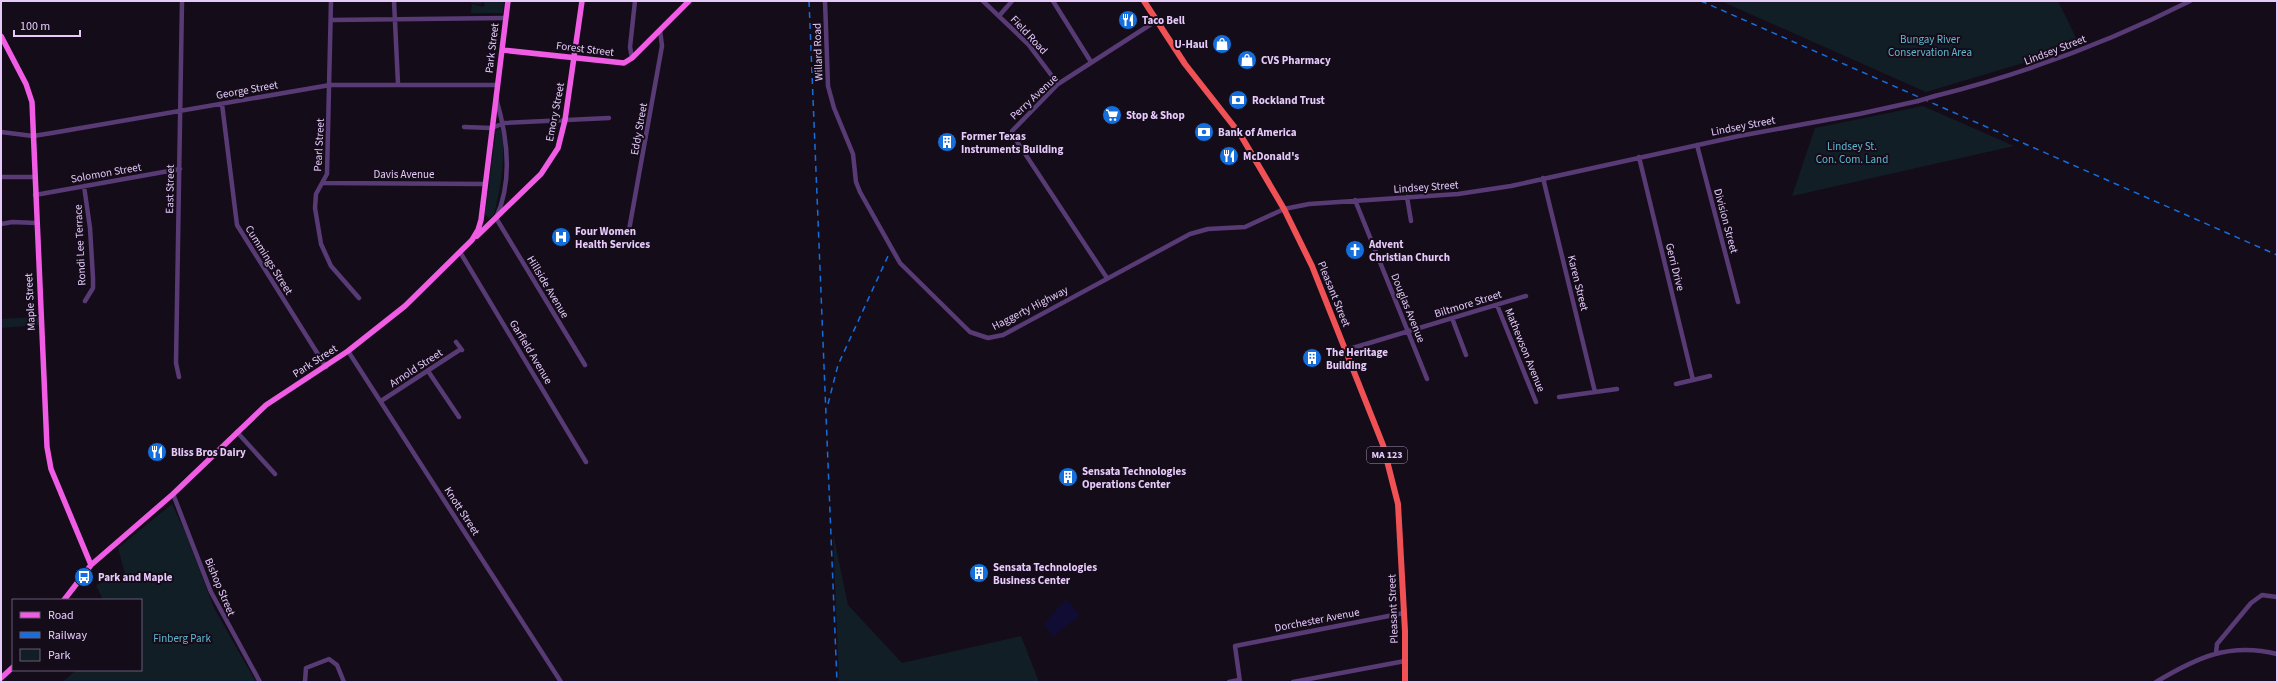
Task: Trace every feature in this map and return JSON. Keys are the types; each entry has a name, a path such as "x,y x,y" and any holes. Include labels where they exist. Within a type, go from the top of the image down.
{"highway":[{"name":"Pleasant Street","path":"1144,1 1185,64 1240,134 1284,209 1312,266 1383,445 1395,487 1400,530 1404,613 1405,682"}],"main road":[{"name":"Park Street","path":"65,599 91,565 173,494 266,405 326,367 348,351 404,306 472,240 478,230 481,216 508,1"},
{"name":"Emory Street","path":"472,240 495,219 549,164 560,143 565,120 582,1"},
{"name":"Forest Street","path":"502,50 621,64 632,58 689,1"},
{"name":"Maple Street","path":"1,36 30,93 48,459 91,565"},
{"path":"481,216 486,221 495,219"},
{"path":"1,678 12,668"}],"street":[{"name":"East Street","path":"179,376 176,363 182,1"},
{"name":"Pearl Street","path":"331,1 327,174 324,183 316,194 315,208 321,244 331,266 359,298"},
{"path":"394,1 398,84"},
{"path":"632,58 630,46 635,1"},
{"name":"Willard Road","path":"826,1 826,72 834,108 841,124"},
{"name":"Field Road","path":"983,1 1034,50 1058,84"},
{"path":"999,16 1012,1"},
{"path":"1053,1 1091,62"},
{"name":"Lindsey Street","path":"1284,209 1355,200 1488,190 1639,157 1860,114 1918,101 2003,78 2049,62 2122,34 2190,1"},
{"path":"331,20 395,18 506,18"},
{"name":"Perry Avenue","path":"1107,278 1012,134 1015,126 1058,84 1156,21"},
{"name":"Eddy Street","path":"629,230 662,46 660,30"},
{"name":"George Street","path":"1,132 32,136 330,85 498,85"},
{"name":"Park Street","path":"495,219 506,173 504,123 496,97"},
{"name":"Cummings Street","path":"222,104 237,225 326,367"},
{"path":"464,126 492,128 504,123 609,118"},
{"name":"Haggerty Highway","path":"841,124 853,154 857,185 898,261 973,334 988,338 1000,336 1190,234 1208,229 1245,227 1284,209"},
{"name":"Division Street","path":"1697,145 1738,302"},
{"name":"Gerri Drive","path":"1639,157 1693,380"},
{"name":"Solomon Street","path":"35,194 180,169"},
{"path":"1,177 34,177"},
{"name":"Karen Street","path":"1543,178 1595,392"},
{"name":"Davis Avenue","path":"324,183 485,184"},
{"name":"Rondi Lee Terrace","path":"84,186 90,228 93,278 93,288 85,301"},
{"path":"1407,197 1411,221"},
{"name":"Douglas Avenue","path":"1355,200 1427,379"},
{"name":"Hillside Avenue","path":"495,219 585,365"},
{"path":"1,224 12,222 37,223"},
{"name":"Garfield Avenue","path":"460,252 586,462"},
{"name":"Biltmore Street","path":"1346,350 1526,296"},
{"name":"Mathewson Avenue","path":"1497,304 1536,402"},
{"path":"1452,318 1466,355"},
{"name":"Arnold Street","path":"381,401 462,351 456,342"},
{"name":"Knott Street","path":"348,351 561,682"},
{"path":"428,371 459,417"},
{"path":"1676,384 1710,376"},
{"path":"1559,397 1617,388"},
{"path":"237,432 275,474"},
{"name":"Bishop Street","path":"173,494 211,592 260,682"},
{"path":"2216,653 2217,644 2251,603 2262,595 2277,597"},
{"name":"Dorchester Avenue","path":"1240,681 1235,646 1404,613"},
{"path":"2156,682 2187,663 2216,653 2247,649 2277,654"},
{"path":"305,682 306,668 329,659 337,665 344,682"},
{"path":"1293,682 1405,661"},
{"path":"1229,682 1240,681"}],"green space":[{"path":"471,1 504,1 503,13 471,13 472,4 483,7 485,4 483,2 480,4 471,3"},
{"name":"Bungay River Conservation Area","path":"1721,1 2058,1 2080,46 1926,92"},
{"name":"Lindsey St. Con. Com. Land","path":"1923,106 2014,146 1792,196 1815,128"},
{"path":"499,128 502,135 503,145 502,171 495,209 493,216 489,218 485,214 496,131"},
{"path":"38,317 39,325 1,328 1,319"},
{"name":"Finberg Park","path":"172,504 186,534 214,608 256,682 63,682 75,671 142,671 142,599 103,599 96,585 125,574 118,548"},
{"path":"833,533 848,605 902,663 1021,636 1039,682 839,682"}],"shaded area":[{"path":"1066,599 1080,615 1053,637 1044,624"}],"railway":[{"path":"809,1 837,682"},
{"path":"1701,1 2277,255"},
{"path":"828,404 838,365 888,256"}],"place":[{"name":"Taco Bell","path":"1128,20"},
{"name":"U-Haul","path":"1222,44"},
{"name":"CVS Pharmacy","path":"1247,60"},
{"name":"Rockland Trust","path":"1238,100"},
{"name":"Stop & Shop","path":"1112,115"},
{"name":"Bank of America","path":"1204,132"},
{"name":"Former Texas Instruments Building","path":"947,142"},
{"name":"McDonald's","path":"1229,156"},
{"name":"Four Women Health Services","path":"561,237"},
{"name":"Advent Christian Church","path":"1355,250"},
{"name":"The Heritage Building","path":"1312,358"},
{"name":"Bliss Bros Dairy","path":"157,452"},
{"name":"Sensata Technologies Operations Center","path":"1068,477"},
{"name":"Sensata Technologies Business Center","path":"979,573"},
{"name":"Park and Maple","path":"84,577"}]}
